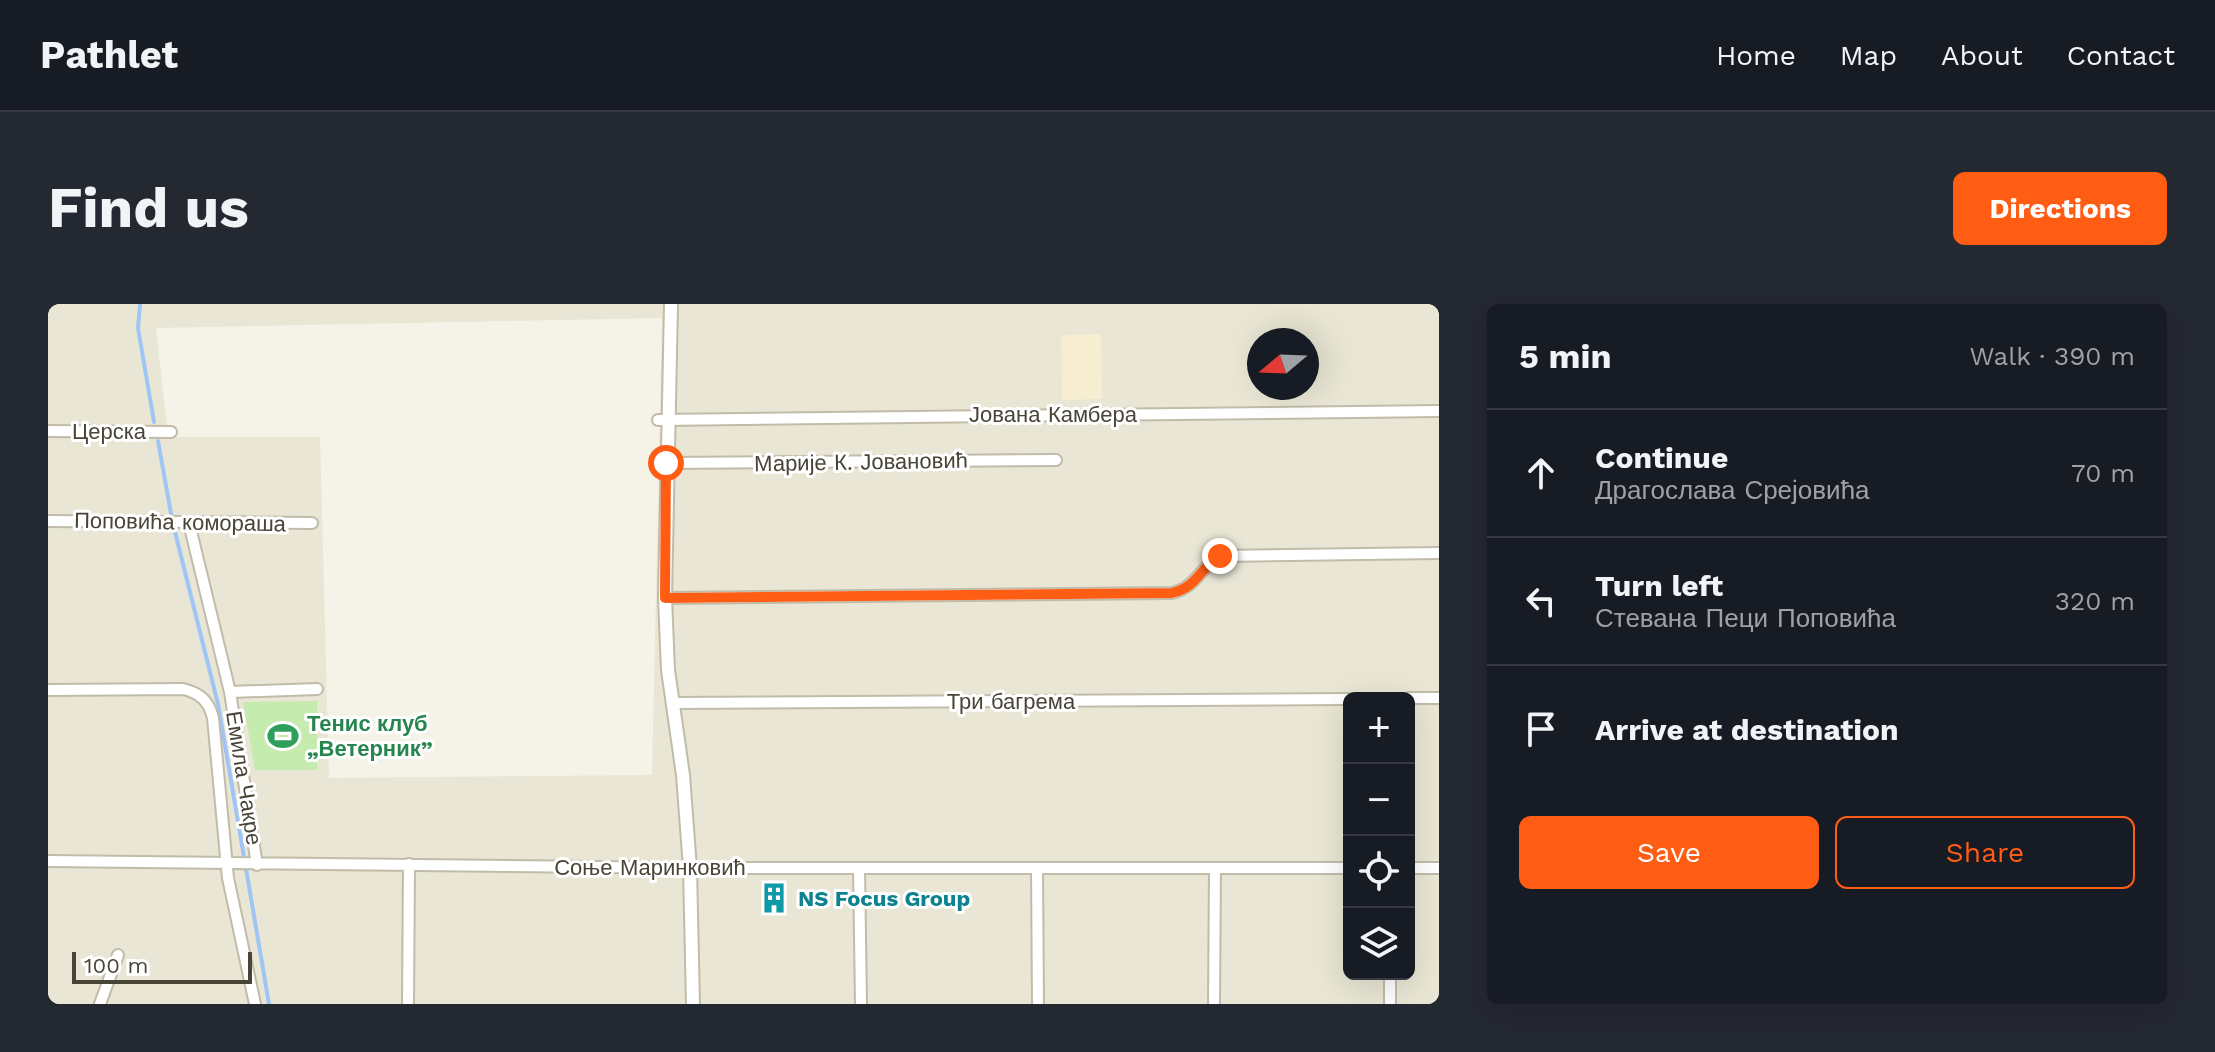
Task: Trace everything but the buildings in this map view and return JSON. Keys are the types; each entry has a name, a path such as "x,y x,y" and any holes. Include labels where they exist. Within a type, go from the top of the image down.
{"street":[{"path":"671,304 662,419 666,463 665,598 690,868 693,1004"},
{"name":"Јована Камбера","path":"662,419 1439,411"},
{"name":"Церска","path":"48,431 171,432"},
{"name":"Марије К. Јовановић","path":"666,463 1056,460"},
{"name":"Поповића комораша","path":"48,521 312,523"},
{"name":"Емила Чакре","path":"189,523 230,692 257,865"},
{"path":"665,598 1172,593 1197,582 1211,561 1233,554 1439,553"},
{"name":"Емила Чакре","path":"48,690 183,689 204,699 213,718 232,902 255,1004"},
{"name":"Емила Чакре","path":"230,692 317,689"},
{"path":"1415,698 1439,698"},
{"name":"Три багрема","path":"673,703 1343,699"},
{"name":"Соње Маринковић","path":"48,861 690,868 1343,868"},
{"path":"408,1004 409,864"},
{"path":"859,868 861,1004"},
{"path":"1037,868 1038,1004"},
{"path":"1214,1004 1215,868"},
{"path":"1415,868 1439,868"},
{"path":"100,1004 118,955"},
{"path":"1390,980 1390,1004"}],"shaded area":[{"path":"48,304 1439,304 1439,1004 48,1004","holes":["662,318 652,775 329,778 320,437 168,437 156,328"]},
{"path":"1101,334 1102,399 1062,400 1061,335"}],"green space":[{"name":"Тенис клуб „Ветерник”","path":"317,701 317,770 255,770 243,702"}],"waterway":[{"path":"140,304 138,328 154,422"},
{"path":"158,441 172,519"},
{"path":"175,532 218,704 269,1004"}],"place":[{"name":"Тенис клуб „Ветерник”","path":"283,736"},
{"name":"NS Focus Group","path":"774,898"}],"route":[{"path":"666,463 665,598 1172,593 1186,590 1197,582 1211,561 1220,556"}]}
